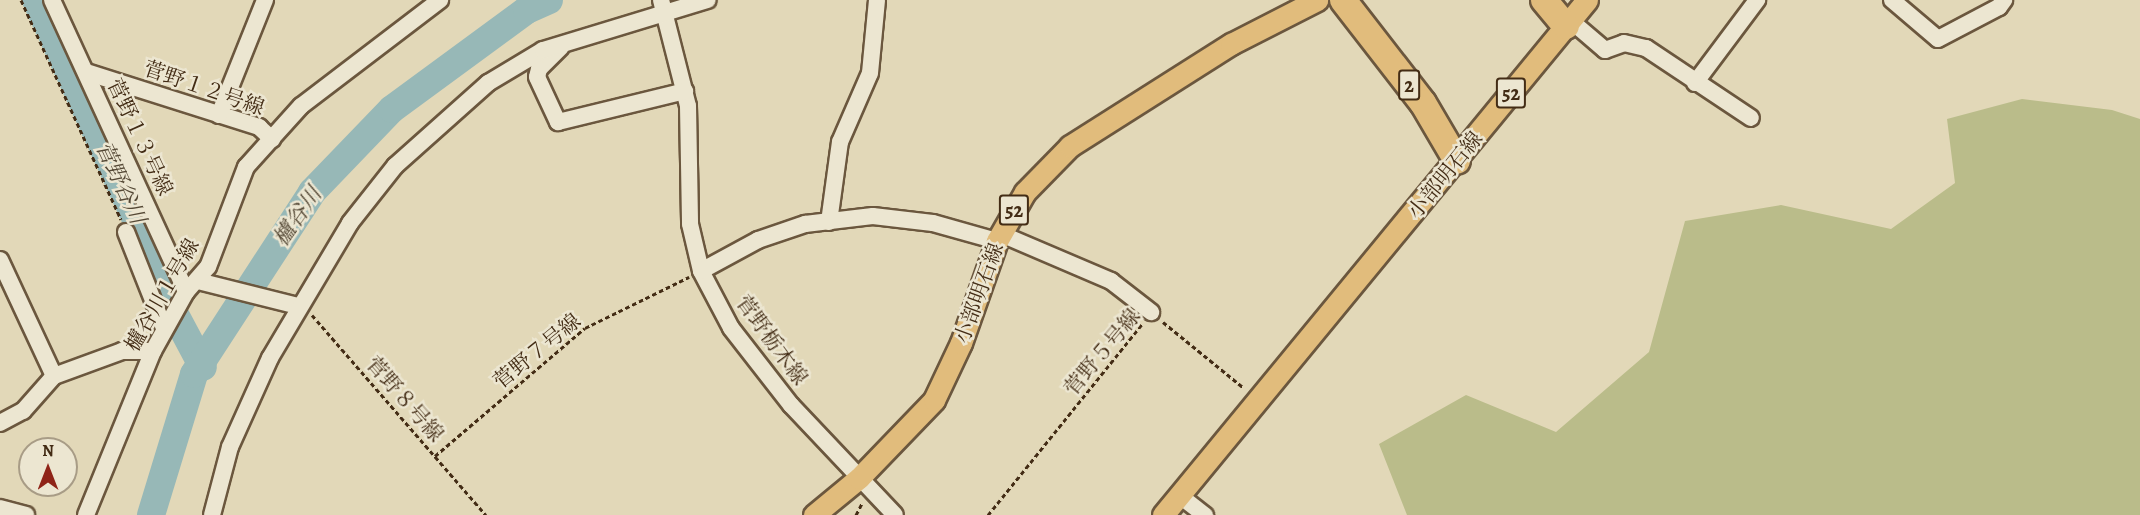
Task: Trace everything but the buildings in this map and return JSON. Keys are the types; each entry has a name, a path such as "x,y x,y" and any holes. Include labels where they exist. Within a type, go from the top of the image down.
{"highway":[{"path":"1544,0 1568,23"},
{"name":"2","path":"1348,7 1423,103 1457,161"}],"main road":[{"name":"小部明石線","path":"814,515 859,478 934,400 962,343 999,237 1025,192 1070,146 1231,44 1317,0"},
{"name":"小部明石線","path":"1163,515 1457,161 1587,0"}],"street":[{"name":"菅野１３号線","path":"52,0 192,287"},
{"path":"219,115 265,0"},
{"name":"櫨谷川１号線","path":"86,515 153,351 164,328 208,267 246,167 301,106 440,0"},
{"path":"212,515 230,447 298,306 350,223 395,166 488,83 543,50 565,44 663,6 708,0"},
{"path":"830,222 840,142 870,73 877,0"},
{"path":"1695,83 1757,0"},
{"path":"1892,0 1938,39 1999,7 2004,0"},
{"name":"菅野栃木線","path":"663,6 685,91 690,224 701,271 731,328 791,405 895,515"},
{"path":"1568,23 1605,50 1634,43 1751,118"},
{"path":"565,44 538,69 537,77 558,123 685,91"},
{"name":"菅野１２号線","path":"86,72 259,127 272,139"},
{"path":"701,271 758,240 805,224 873,216 933,223 999,237 1111,281 1151,312"},
{"path":"126,232 164,328"},
{"path":"0,260 54,376"},
{"path":"192,287 298,306"},
{"path":"0,423 23,411 54,376 123,351 153,351"},
{"path":"1179,495 1205,515"},
{"path":"0,508 26,515"}],"path":[{"path":"21,0 126,232"},
{"name":"菅野７号線","path":"435,456 585,328 701,271"},
{"name":"菅野８号線","path":"298,306 314,316 486,515"},
{"name":"菅野５号線","path":"988,515 1151,312 1259,401"}],"green space":[{"path":"2022,99 2112,110 2140,119 2140,515 1407,515 1379,444 1466,395 1556,432 1649,352 1685,221 1781,205 1891,229 1955,183 1947,119"}],"waterway":[{"name":"菅野谷川","path":"36,0 142,233 162,290 203,367"},
{"name":"櫨谷川","path":"151,515 194,374 312,192 392,109 527,10 549,0"}]}
